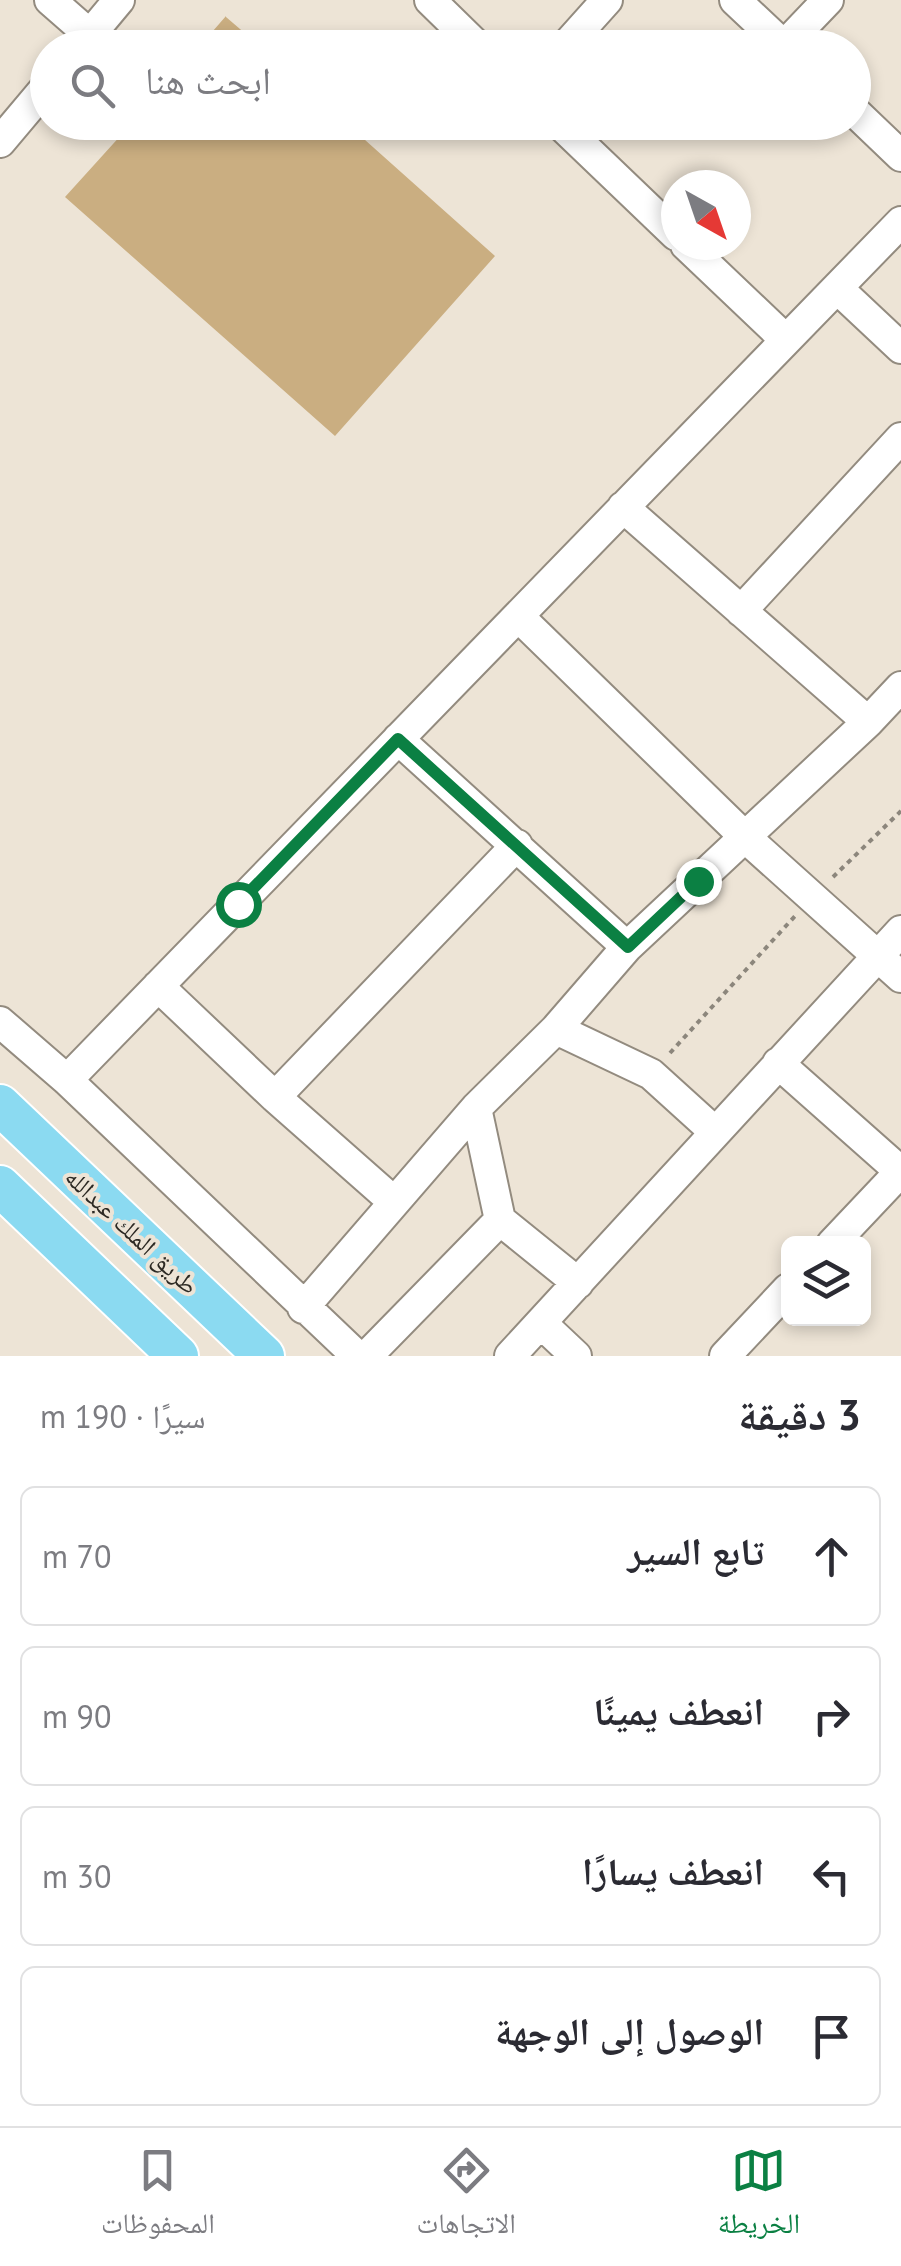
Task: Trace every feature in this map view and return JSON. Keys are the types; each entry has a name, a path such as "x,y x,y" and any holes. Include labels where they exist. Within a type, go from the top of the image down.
{"main road":[{"name":"طريق الملك عبدالله","path":"0,1106 264,1356"},
{"path":"0,1186 178,1356"}],"street":[{"path":"50,0 75,30"},
{"path":"93,30 118,0"},
{"path":"430,0 461,30"},
{"path":"580,30 607,0"},
{"path":"735,0 767,30"},
{"path":"801,30 828,0"},
{"path":"0,142 30,106"},
{"path":"871,127 901,156"},
{"path":"577,140 661,222"},
{"path":"67,1080 901,222"},
{"path":"702,260 786,340"},
{"path":"836,288 901,348"},
{"path":"740,611 901,438"},
{"path":"623,508 868,722"},
{"path":"518,616 745,838 901,977"},
{"path":"303,1308 476,1108 556,1028 628,947 901,687"},
{"path":"398,739 628,947"},
{"path":"275,1097 517,845"},
{"path":"510,1356 901,932"},
{"path":"158,986 394,1202"},
{"path":"0,1022 67,1080 357,1356"},
{"path":"556,1028 651,1074 715,1132"},
{"path":"778,1063 901,1172 840,1236"},
{"path":"476,1108 500,1220 578,1282"},
{"path":"367,1356 500,1220"},
{"path":"724,1356 781,1296"},
{"path":"540,1323 576,1356"}],"path":[{"path":"651,1074 812,896 901,811"}],"shaded area":[{"path":"226,16 241,30 214,30"},
{"path":"117,140 365,140 495,256 335,436 65,197"}],"route":[{"path":"238,904 398,739 628,947 698,881"}]}
